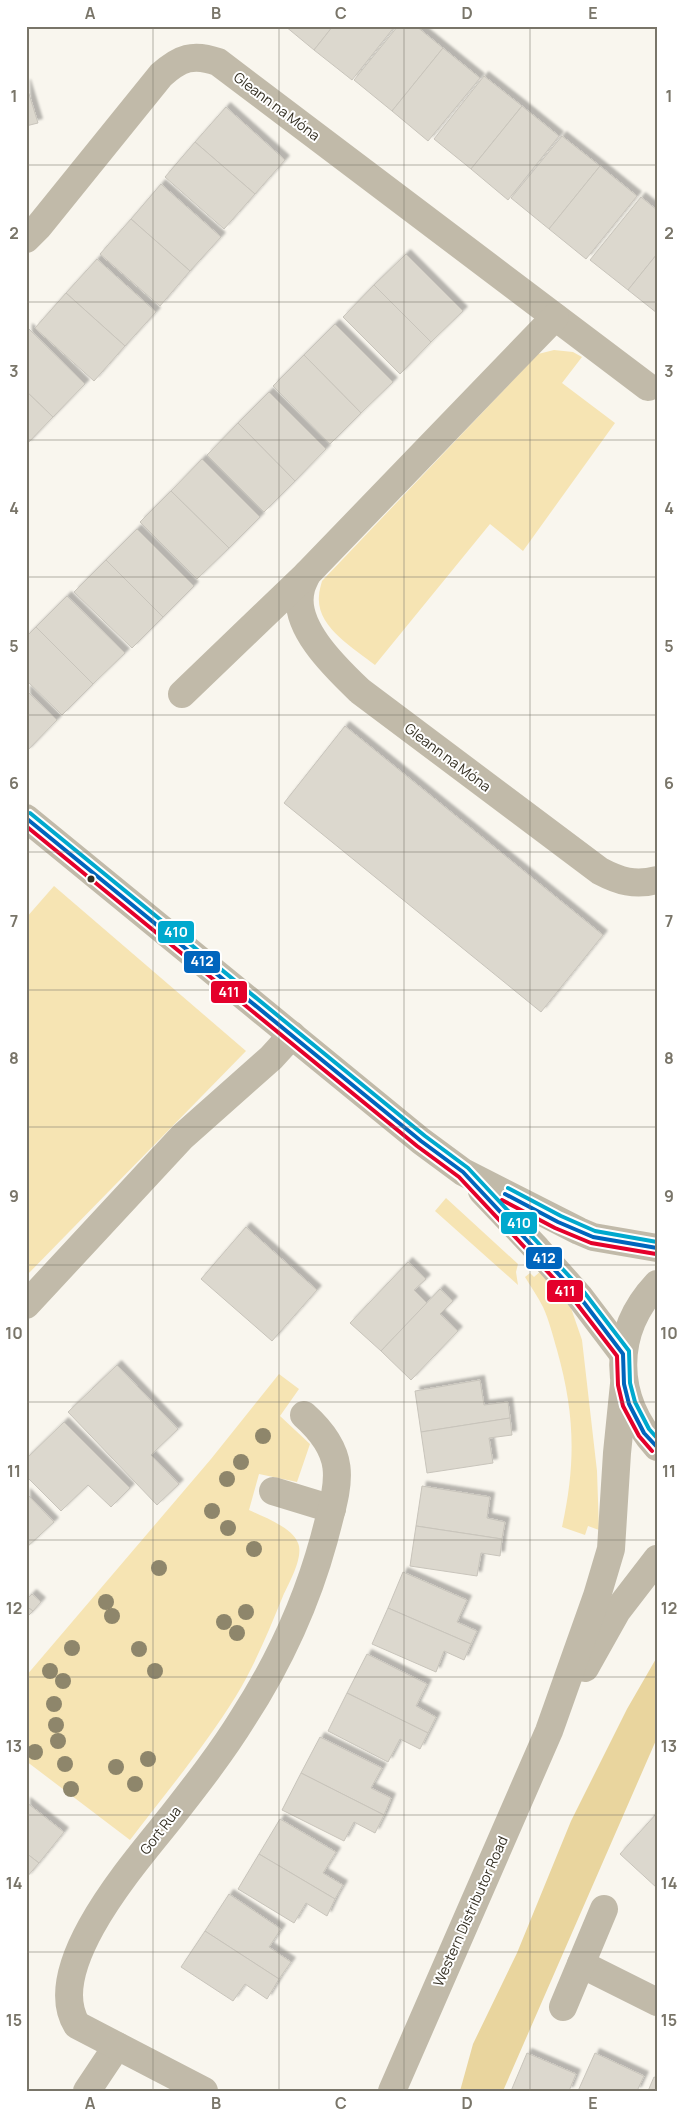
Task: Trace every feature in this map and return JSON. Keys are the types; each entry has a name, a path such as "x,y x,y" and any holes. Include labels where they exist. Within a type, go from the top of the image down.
{"street":[{"name":"Gleann na Móna","path":"26,239 39,226 161,75 174,64 187,58 206,57 218,62 648,387"},
{"path":"182,694 306,574 555,317"},
{"name":"Gleann na Móna","path":"306,574 300,590 301,608 312,638 330,663 360,690 600,871 617,880 628,882 644,883 657,880"},
{"path":"26,818 421,1141 463,1172 579,1232 593,1237 657,1248"},
{"path":"26,1305 182,1138 271,1058 292,1035"},
{"path":"463,1172 553,1266 579,1296 623,1354"},
{"path":"657,1284 646,1296 628,1332 623,1354 624,1384 629,1404 644,1432 657,1447"},
{"name":"Western Distributor Road","path":"392,2091 549,1731 597,1596 611,1549 616,1454 624,1384"},
{"name":"Gort Rua","path":"204,2091 77,2025 70,2014 68,1991 76,1960 91,1927 114,1890 228,1742 274,1666 302,1602 319,1555 336,1490 336,1458 321,1430 304,1415"},
{"path":"273,1491 332,1509"},
{"name":"Western Distributor Road","path":"549,1731 617,1611 657,1559"},
{"path":"562,2007 604,1909"},
{"path":"581,1964 657,2002"},
{"path":"88,2091 117,2046"}],"shaded area":[{"path":"554,350 573,352 582,357 562,383 615,423 523,551 490,524 375,665 347,644 330,627 320,607 319,596 322,581 538,354"},
{"path":"54,886 246,1051 26,1276 26,918"},
{"path":"446,1198 518,1264 516,1272 518,1285 435,1211"},
{"path":"542,1270 571,1308 582,1340 597,1471 599,1530 588,1526 585,1535 562,1527 570,1481 572,1439 567,1396 563,1373 547,1317 525,1277 530,1273 534,1277"},
{"path":"279,1374 299,1389 280,1416 310,1444 297,1482 259,1474 249,1510 284,1527 295,1537 299,1549 297,1562 261,1647 236,1696 198,1751 130,1840 26,1761 26,1676 211,1459"},
{"path":"657,1657 657,1738 503,2091 460,2091 473,2044 517,1953 571,1821 627,1709"}],"building":[{"path":"285,26 333,26 314,50"},
{"path":"333,26 395,26 352,80 314,50"},
{"path":"398,26 416,26 443,48 392,111 354,80"},
{"path":"443,48 480,78 428,141 392,111"},
{"path":"484,76 522,106 471,169 434,139"},
{"path":"26,84 38,123 26,126"},
{"path":"522,106 559,136 508,200 471,169"},
{"path":"226,107 285,160 255,194 195,142"},
{"path":"562,136 600,166 549,229 511,198"},
{"path":"195,142 255,194 224,229 165,177"},
{"path":"600,166 637,196 586,259 549,229"},
{"path":"161,184 221,237 190,271 131,219"},
{"path":"641,197 657,210 657,254 628,290 590,260"},
{"path":"131,219 190,271 160,306 100,254"},
{"path":"406,254 463,311 431,342 374,285"},
{"path":"657,254 657,313 628,290"},
{"path":"97,259 156,312 125,346 66,293"},
{"path":"374,285 431,342 400,374 343,317"},
{"path":"66,293 125,346 94,381 35,328"},
{"path":"335,324 393,382 361,413 304,355"},
{"path":"28,328 85,384 53,417 26,391"},
{"path":"304,355 361,413 330,444 273,386"},
{"path":"26,391 53,417 26,445"},
{"path":"269,392 326,449 295,481 238,423"},
{"path":"238,423 295,481 264,512 207,455"},
{"path":"202,459 260,517 229,548 171,491"},
{"path":"171,491 229,548 197,579 140,522"},
{"path":"137,529 194,586 163,617 106,560"},
{"path":"106,560 163,617 132,648 74,592"},
{"path":"67,596 125,653 93,684 36,627"},
{"path":"36,627 93,684 62,715 26,680 26,637"},
{"path":"26,690 57,720 26,752"},
{"path":"345,726 603,935 541,1012 284,803"},
{"path":"246,1227 317,1290 272,1341 201,1279"},
{"path":"408,1262 426,1279 414,1290 427,1303 381,1351 350,1323"},
{"path":"440,1289 453,1301 440,1314 458,1331 411,1380 381,1351"},
{"path":"117,1365 178,1429 151,1455 179,1484 157,1505 68,1412"},
{"path":"480,1380 484,1405 508,1402 510,1418 421,1432 415,1391"},
{"path":"510,1418 512,1435 489,1438 493,1463 427,1473 421,1432"},
{"path":"64,1422 130,1488 111,1507 88,1485 61,1511 26,1476 26,1459"},
{"path":"422,1486 490,1497 487,1518 505,1522 502,1539 416,1526"},
{"path":"26,1493 54,1522 26,1548"},
{"path":"416,1526 502,1539 500,1556 481,1553 477,1576 410,1566"},
{"path":"403,1572 467,1600 457,1622 477,1631 471,1644 388,1608"},
{"path":"32,1594 41,1602 33,1611 26,1606 26,1600"},
{"path":"26,1606 33,1611 26,1618"},
{"path":"388,1608 471,1644 464,1660 444,1651 436,1672 372,1644"},
{"path":"367,1654 427,1684 416,1706 436,1717 428,1733 347,1693"},
{"path":"347,1693 428,1733 420,1749 400,1739 388,1762 328,1731"},
{"path":"320,1737 382,1768 371,1788 391,1798 384,1815 301,1773"},
{"path":"301,1773 384,1815 375,1833 354,1822 344,1841 282,1810"},
{"path":"26,1802 64,1832 39,1863 26,1853"},
{"path":"657,1813 657,1888 620,1854"},
{"path":"280,1819 336,1852 323,1873 343,1885 335,1899 259,1854"},
{"path":"26,1853 39,1863 26,1878"},
{"path":"259,1854 335,1899 327,1916 306,1903 294,1923 238,1889"},
{"path":"229,1894 281,1929 269,1947 291,1962 279,1979 205,1931"},
{"path":"205,1931 279,1979 267,1999 245,1984 233,2001 181,1967"},
{"path":"527,2053 576,2074 569,2091 511,2091"},
{"path":"595,2053 644,2076 637,2091 578,2091"},
{"path":"654,2077 657,2078 657,2091 648,2091"}],"transit line":[{"name":"410","path":"30,813 425,1136 468,1168 584,1292 629,1351 630,1383 635,1402 649,1429 657,1438"},
{"name":"412","path":"26,818 421,1141 463,1172 579,1296 623,1354 624,1384 629,1404 644,1433 657,1447"},
{"name":"411","path":"26,826 417,1146 459,1177 574,1300 617,1356 618,1385 623,1406 639,1436 652,1451"},
{"name":"410","path":"508,1188 561,1216 595,1231 657,1242"},
{"name":"412","path":"505,1194 558,1222 593,1237 657,1248"},
{"name":"411","path":"502,1200 555,1228 591,1243 656,1254"}]}
